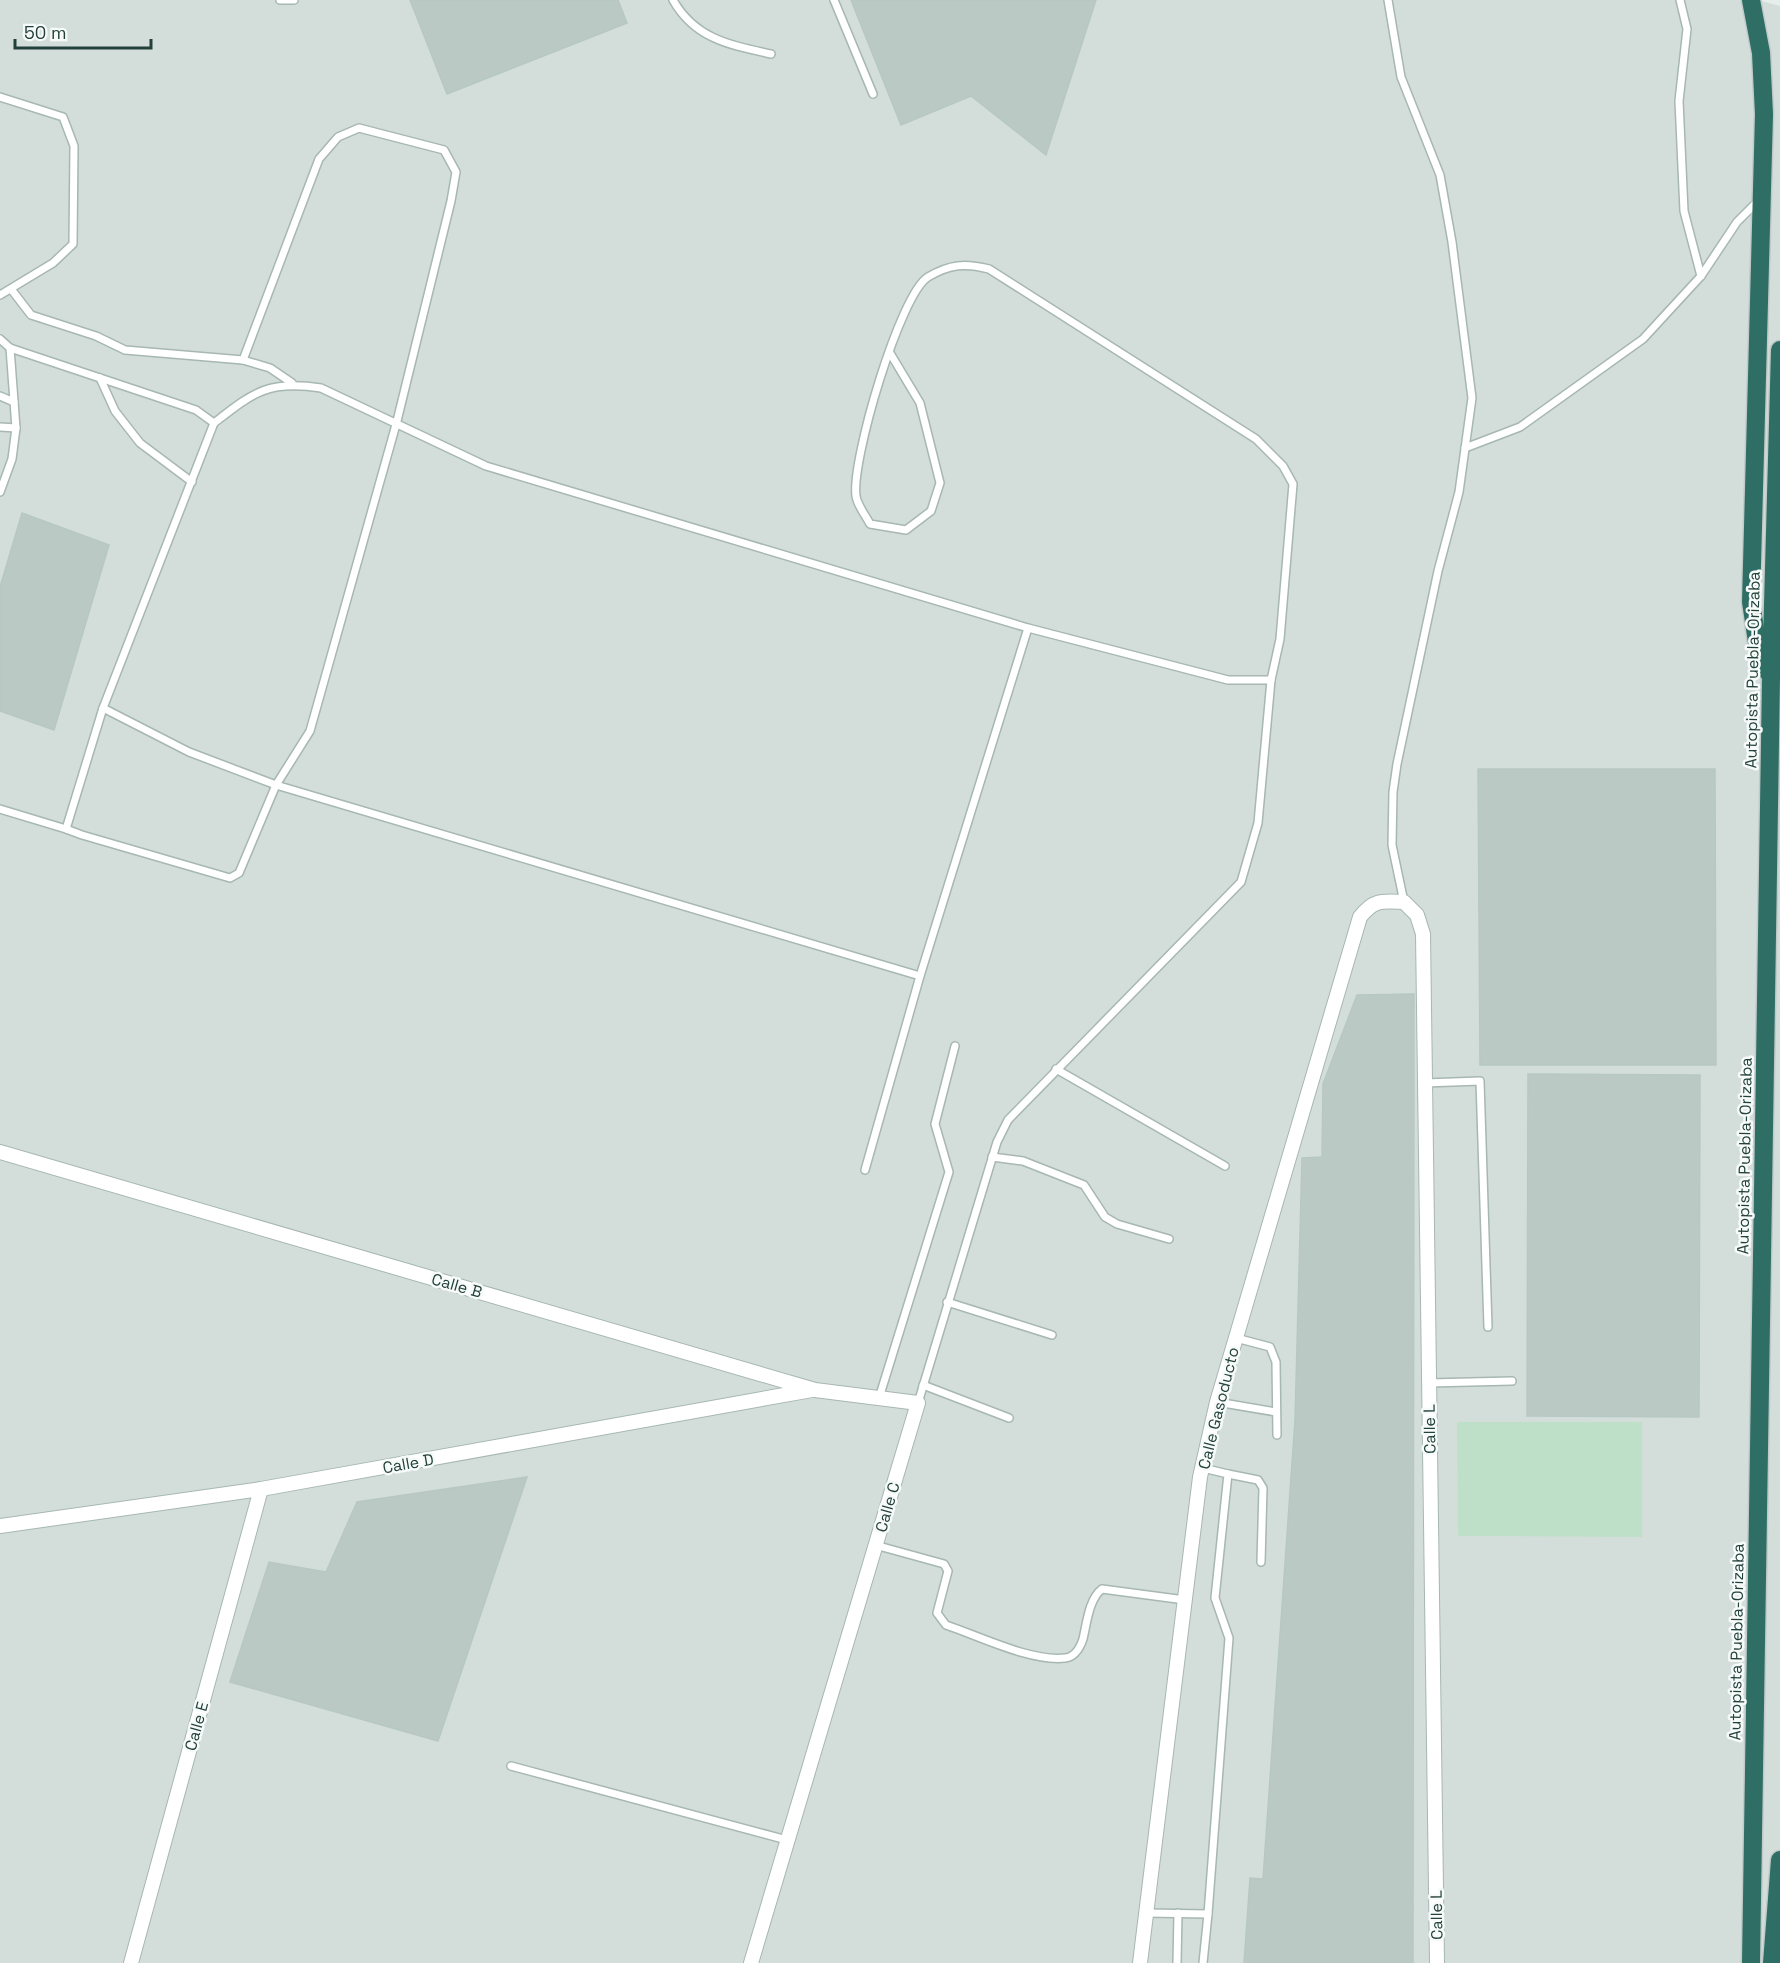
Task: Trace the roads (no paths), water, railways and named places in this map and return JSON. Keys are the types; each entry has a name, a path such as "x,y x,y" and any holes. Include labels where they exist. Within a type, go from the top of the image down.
{"highway":[{"path":"1751,0 1764,83 1751,602 1757,642 1771,678"},
{"name":"Autopista Puebla-Orizaba","path":"1750,1963 1771,678 1780,350"},
{"path":"1772,1963 1780,1860"}],"street":[{"name":"Calle Gasoducto","path":"1140,1963 1203,1468 1217,1402 1360,917 1370,905 1381,901 1404,902"},
{"name":"Calle L","path":"1404,902 1417,915 1423,934 1437,1963"},
{"name":"Calle B","path":"0,1152 815,1389 918,1403"},
{"name":"Calle D","path":"0,1526 261,1489 815,1389"},
{"name":"Calle C","path":"751,1963 918,1403"},
{"name":"Calle E","path":"131,1963 261,1489"}],"lane":[{"path":"280,0 294,0"},
{"path":"673,0 682,15 718,42 771,54"},
{"path":"834,0 873,94"},
{"path":"1388,0 1401,77 1440,175 1452,242 1472,398 1459,492 1438,571 1393,792 1392,845 1404,902"},
{"path":"1680,0 1687,29 1679,101 1684,211 1701,276"},
{"path":"0,97 63,117 74,146 73,244 53,263 0,295"},
{"path":"0,809 230,878 239,873 276,785 310,731 397,421 452,201 456,172 444,150 359,128 338,137 319,159 243,360"},
{"path":"1465,448 1520,427 1643,339 1701,276 1737,222 1762,198"},
{"name":"Calle C","path":"890,353 920,404 940,483 931,511 906,530 870,524 856,496 861,443 890,353 903,313 926,278 965,262 989,268 1256,439 1283,466 1293,484 1280,639 1271,680 1258,823 1241,882 1008,1120 992,1157 918,1403"},
{"path":"10,289 31,315 96,336 125,350 243,360 270,368 292,383"},
{"path":"0,339 10,348 196,410 214,423"},
{"path":"0,492 12,459 16,428 10,348"},
{"path":"100,378 116,411 140,443 192,482"},
{"path":"66,829 103,708 214,423 254,392 292,383 321,387 397,421 486,466 1028,628 1228,680 1271,680"},
{"path":"0,396 14,402"},
{"path":"0,427 16,428"},
{"path":"865,1170 920,976 1028,628"},
{"path":"103,708 189,752 276,785 920,976"},
{"path":"879,1398 949,1172 935,1124 956,1046"},
{"path":"1056,1069 1225,1166"},
{"path":"1425,1083 1480,1081 1488,1327"},
{"path":"992,1157 1023,1161 1084,1185 1104,1217 1117,1224 1169,1239"},
{"path":"947,1302 1052,1335"},
{"path":"1236,1338 1270,1347 1276,1362 1277,1435"},
{"path":"1429,1383 1512,1381"},
{"path":"923,1385 1009,1418"},
{"path":"1217,1402 1276,1412"},
{"path":"1203,1468 1258,1480 1263,1488 1261,1562"},
{"path":"1203,1963 1229,1638 1215,1598 1227,1474"},
{"path":"875,1545 944,1564 948,1571 937,1613 946,1625 1039,1657 1067,1658 1076,1653 1081,1644 1094,1595 1102,1589 1185,1600"},
{"path":"511,1766 787,1840"},
{"path":"1146,1913 1208,1914"},
{"path":"1177,1963 1178,1913"}]}
